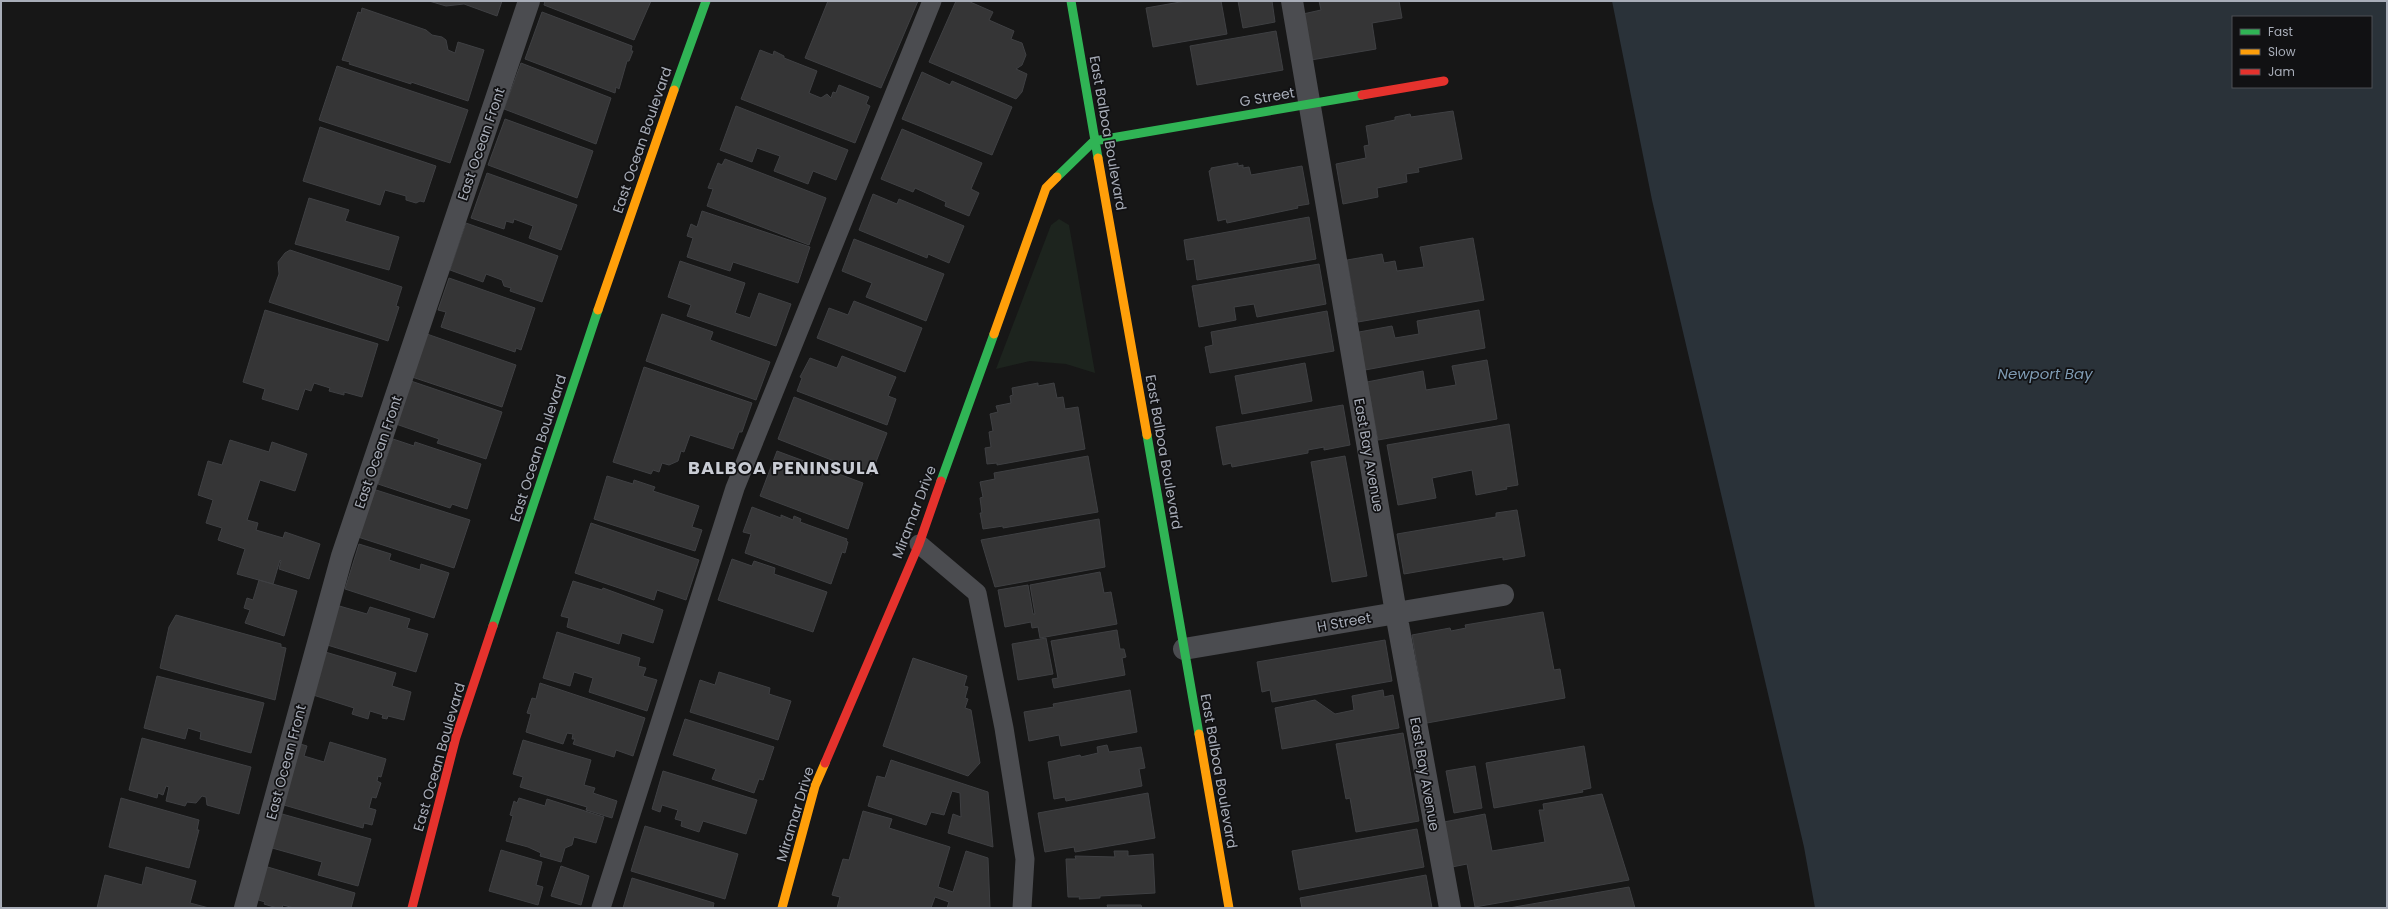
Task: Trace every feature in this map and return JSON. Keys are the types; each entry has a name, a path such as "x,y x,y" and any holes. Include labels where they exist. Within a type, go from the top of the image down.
{"street":[{"name":"East Ocean Front","path":"245,908 342,556 529,1"},
{"name":"East Ocean Boulevard","path":"412,908 456,738 624,233 706,1"},
{"name":"East Balboa Boulevard","path":"1071,1 1094,141 1229,908"},
{"name":"East Bay Avenue","path":"1292,1 1396,613 1450,908"},
{"name":"G Street","path":"1094,141 1444,81"},
{"name":"Miramar Drive","path":"782,908 814,786 919,544 1046,188 1094,141"},
{"name":"H Street","path":"1184,649 1502,595"}],"lane":[{"path":"601,908 736,488 932,1"},
{"path":"919,544 976,593 1004,728 1025,859 1022,908"}],"shaded area":[{"path":"1059,219 1069,225 1095,373 1066,364 1030,361 996,369 1051,225"}],"water":[{"name":"Newport Bay","path":"1612,1 2387,1 2387,908 1815,908 1804,847 1652,200"}],"building":[{"path":"429,1 502,1 497,16 464,4 446,6"},
{"path":"545,1 651,1 634,40 544,5"},
{"path":"828,1 918,1 881,88 805,58"},
{"path":"956,1 968,1 993,12 989,20 1014,31 1011,39 1022,43 1026,55 1022,65 1016,69 1027,74 1022,92 1016,99 929,62"},
{"path":"1186,1 1221,1 1227,34 1153,47 1146,8"},
{"path":"1238,1 1272,1 1275,22 1243,28"},
{"path":"1319,1 1399,1 1402,18 1372,23 1376,49 1311,60 1303,14 1321,10"},
{"path":"362,8 426,30 432,35 442,37 446,40 448,50 455,53 458,42 484,50 468,101 411,82 411,84 349,64 350,62 342,60 358,12 361,13"},
{"path":"542,12 632,46 631,51 633,51 629,61 627,61 619,89 616,87 615,93 525,59"},
{"path":"1276,31 1283,70 1197,85 1190,46"},
{"path":"760,50 773,55 774,51 784,56 784,58 817,71 809,93 821,98 827,94 831,98 833,92 836,93 839,85 869,97 866,104 870,106 855,143 741,99"},
{"path":"521,63 611,98 596,144 504,109"},
{"path":"337,66 468,110 450,163 319,120"},
{"path":"922,72 950,85 952,81 1012,107 992,155 902,119"},
{"path":"736,106 848,150 836,180 813,171 808,184 774,171 780,156 757,148 752,162 720,150"},
{"path":"1453,111 1462,159 1418,168 1419,172 1406,174 1407,182 1377,188 1378,197 1343,204 1336,164 1366,158 1364,146 1369,145 1366,126 1395,120 1395,117 1410,114 1411,117"},
{"path":"505,119 593,151 577,198 488,165"},
{"path":"320,127 436,166 424,202 420,201 416,203 406,200 406,196 385,190 380,205 303,181"},
{"path":"902,129 982,163 971,189 979,193 969,216 945,206 946,202 915,188 913,192 881,179"},
{"path":"725,159 826,198 809,245 707,206 713,189 708,188 718,163 722,165"},
{"path":"1238,163 1238,166 1243,165 1243,168 1249,167 1251,175 1302,166 1309,204 1297,206 1298,208 1227,223 1226,219 1218,221 1209,171 1211,168"},
{"path":"487,173 577,205 561,250 529,238 533,226 514,219 513,223 506,221 504,229 471,218"},
{"path":"873,194 897,204 899,199 964,226 949,263 928,254 927,258 859,230"},
{"path":"309,198 349,210 345,221 399,237 389,270 295,244"},
{"path":"702,211 810,247 798,283 733,262 730,271 687,257 693,238 687,236 691,224 697,227"},
{"path":"1309,217 1316,259 1197,280 1194,259 1187,260 1184,240"},
{"path":"466,223 558,256 542,302 510,291 511,288 504,286 502,280 486,274 483,282 450,270"},
{"path":"1473,238 1484,300 1358,322 1347,260 1382,254 1384,263 1395,261 1397,271 1424,267 1420,247"},
{"path":"854,239 944,274 926,321 866,297 872,283 842,271"},
{"path":"290,250 402,287 396,306 399,307 388,341 269,302 279,274 278,262 285,253"},
{"path":"680,261 745,283 735,313 750,318 759,293 791,304 776,346 687,316 691,305 668,297"},
{"path":"1319,264 1326,304 1257,317 1254,304 1234,307 1236,320 1199,327 1192,286"},
{"path":"449,278 535,308 521,350 516,348 515,352 441,327 446,312 438,310"},
{"path":"854,301 922,328 905,372 817,338 829,308 848,315"},
{"path":"265,310 378,344 362,397 344,392 344,395 329,391 330,388 314,383 311,391 305,389 298,410 262,399 265,389 243,382"},
{"path":"1479,310 1485,348 1365,370 1359,332 1392,326 1395,338 1419,334 1417,321"},
{"path":"1327,311 1334,351 1210,373 1205,347 1213,345 1211,332"},
{"path":"662,314 713,332 710,340 770,362 756,400 646,361"},
{"path":"424,333 516,365 502,407 409,376"},
{"path":"842,356 896,377 888,396 896,399 887,425 797,391 802,378 800,377 810,358 837,368"},
{"path":"1487,360 1497,419 1378,440 1367,382 1423,371 1426,390 1456,385 1452,366"},
{"path":"1305,363 1312,401 1242,414 1235,376"},
{"path":"644,367 752,403 742,432 739,432 733,449 690,435 684,452 681,451 678,461 669,465 662,463 659,472 653,470 651,474 613,462"},
{"path":"408,380 502,412 486,459 437,443 439,439 393,423"},
{"path":"1038,383 1038,386 1054,383 1057,398 1063,397 1065,409 1078,407 1085,449 997,465 997,463 987,464 985,448 991,447 989,432 993,431 990,414 998,412 996,406 1011,403 1010,396 1013,395 1012,388"},
{"path":"794,397 887,433 871,475 851,470 852,468 778,439"},
{"path":"1343,405 1350,445 1324,450 1324,447 1308,450 1308,453 1232,467 1231,463 1223,465 1216,427"},
{"path":"1509,424 1518,485 1506,487 1507,489 1476,495 1472,470 1432,478 1436,498 1398,505 1387,445"},
{"path":"393,439 414,446 415,442 481,464 467,509 452,504 450,508 378,484"},
{"path":"230,440 269,452 272,442 307,454 295,491 260,480 247,520 258,523 256,530 283,538 285,532 320,544 309,579 279,569 280,560 273,584 237,574 245,549 218,540 222,528 206,523 213,500 198,495 208,461 222,465"},
{"path":"777,451 863,483 848,529 760,496"},
{"path":"1088,456 1098,512 1003,528 1003,526 983,529 980,513 982,513 980,498 983,497 980,482 995,479 994,473"},
{"path":"1345,456 1367,576 1332,582 1311,462"},
{"path":"607,476 633,484 634,480 655,487 653,491 699,506 692,527 702,530 695,551 594,519"},
{"path":"373,489 470,520 454,568 358,537"},
{"path":"752,507 781,518 781,515 793,520 794,516 801,519 800,522 847,539 846,541 848,542 845,553 842,552 831,584 745,553 751,534 743,532"},
{"path":"1517,510 1525,556 1503,560 1503,557 1404,574 1397,534 1496,517 1496,513"},
{"path":"1099,519 1105,567 995,587 981,540"},
{"path":"591,523 699,560 686,600 657,590 654,600 575,573"},
{"path":"359,544 391,554 389,560 420,570 421,564 449,573 434,618 345,589"},
{"path":"732,559 752,566 754,561 775,568 774,574 827,592 813,632 718,600"},
{"path":"1100,572 1104,593 1111,592 1117,624 1040,638 1038,627 1032,628 1031,622 1005,627 998,590 1028,585 1033,614 1035,614 1030,585"},
{"path":"259,580 297,591 284,636 245,623 250,610 244,608 247,598 253,600"},
{"path":"573,581 602,590 603,588 663,610 653,643 622,633 619,644 567,627 569,618 561,616"},
{"path":"336,605 367,614 370,607 410,619 407,628 428,634 416,672 324,644"},
{"path":"1543,612 1554,670 1560,669 1565,698 1427,723 1412,635 1450,628 1451,631 1466,628 1465,625"},
{"path":"176,615 281,644 281,647 286,648 275,700 160,668 169,627"},
{"path":"1117,630 1120,649 1124,649 1126,657 1122,658 1125,675 1054,688 1052,679 1058,678 1051,641"},
{"path":"557,632 640,658 638,666 646,668 643,676 657,680 647,711 589,692 593,678 574,672 570,686 543,678"},
{"path":"1046,638 1053,674 1018,680 1012,644"},
{"path":"1385,640 1392,681 1272,702 1270,690 1262,692 1257,662"},
{"path":"322,651 396,673 392,686 411,692 404,720 388,716 387,719 382,718 383,715 370,711 368,719 352,714 354,708 310,694"},
{"path":"913,658 967,676 964,686 968,687 965,698 968,699 965,708 971,710 980,763 968,776 883,746"},
{"path":"719,672 770,688 769,694 791,701 778,740 690,712 700,680 715,685"},
{"path":"157,676 264,703 251,753 200,739 201,732 188,728 185,739 144,728"},
{"path":"540,683 645,718 633,756 616,750 614,757 573,744 575,739 572,739 573,734 567,733 563,744 526,732 531,714 527,713 532,698 536,699"},
{"path":"1130,690 1137,732 1061,746 1059,735 1029,741 1024,712 1054,707 1053,704"},
{"path":"1383,690 1384,697 1393,695 1399,728 1282,749 1275,708 1315,700 1335,714 1354,710 1352,696"},
{"path":"685,719 774,747 763,780 759,779 754,793 712,779 716,769 673,755"},
{"path":"1403,733 1419,821 1356,832 1350,798 1346,799 1336,744"},
{"path":"142,738 251,767 239,814 207,805 206,797 202,796 196,803 187,802 185,806 166,801 169,787 166,786 163,795 158,793 157,798 129,790"},
{"path":"523,740 591,760 584,785 595,788 593,793 617,801 612,818 586,810 587,807 520,787 523,777 513,774"},
{"path":"294,742 307,746 304,756 324,762 330,742 386,759 381,777 378,776 377,781 381,783 376,798 372,797 369,808 376,810 372,825 364,823 363,828 277,803"},
{"path":"1107,745 1109,752 1141,747 1145,768 1139,769 1142,786 1066,801 1065,797 1054,799 1048,762 1080,755 1081,757 1098,753 1097,747"},
{"path":"1584,746 1591,788 1582,790 1583,792 1494,808 1486,763"},
{"path":"891,760 988,792 993,847 948,833 953,814 961,817 960,793 952,791 944,815 931,812 926,825 868,806 877,776 885,778"},
{"path":"1475,766 1482,808 1454,813 1446,771"},
{"path":"663,771 757,800 746,834 703,821 699,832 681,826 682,821 675,819 678,810 662,805 660,812 652,809"},
{"path":"1148,793 1155,838 1075,852 1074,847 1045,852 1038,813"},
{"path":"1602,794 1629,880 1475,907 1467,864 1452,867 1444,822 1485,814 1492,851 1545,842 1539,810 1544,810 1543,804"},
{"path":"121,798 199,820 197,830 199,830 189,868 109,847"},
{"path":"519,798 545,806 547,799 604,817 596,843 574,837 572,845 565,848 561,862 540,856 541,853 528,847 506,841 513,816 510,815 514,801 517,803"},
{"path":"863,811 892,819 889,828 950,847 938,887 953,892 966,851 988,858 990,908 947,908 949,902 935,897 931,908 837,908 840,897 832,895 843,859 849,860"},
{"path":"275,812 371,839 358,886 318,875 322,862 265,846"},
{"path":"645,826 738,854 725,899 631,871"},
{"path":"1417,829 1424,867 1299,890 1292,851"},
{"path":"501,850 542,862 536,885 543,887 538,905 489,891"},
{"path":"1114,851 1128,851 1128,856 1153,854 1155,893 1100,896 1100,898 1079,899 1080,897 1068,897 1066,859 1076,859 1075,856 1115,857"},
{"path":"261,865 355,893 351,908 294,908 283,905 282,908 277,908 264,904 265,902 252,898"},
{"path":"561,866 589,876 581,905 551,896"},
{"path":"146,867 196,881 190,903 209,908 97,908 105,875 142,885"},
{"path":"1426,875 1432,908 1302,908 1300,898"},
{"path":"632,878 714,903 713,908 623,908"},
{"path":"1629,887 1635,908 1509,908"},
{"path":"1107,905 1141,905 1142,908 1108,908"}],"traffic: fast":[{"path":"674,90 706,1"},
{"path":"1071,1 1098,158"},
{"path":"1057,177 1094,141 1362,95"},
{"path":"493,626 598,310"},
{"path":"941,481 994,334"},
{"path":"1147,435 1199,734"}],"traffic: slow":[{"path":"598,310 674,90"},
{"path":"1098,158 1147,435"},
{"path":"994,334 1046,188 1057,177"},
{"path":"1199,734 1229,908"},
{"path":"782,908 815,786 825,763"}],"traffic: jam":[{"path":"1362,95 1444,81"},
{"path":"825,763 919,544 941,481"},
{"path":"412,908 456,737 493,626"}],"district":[{"name":"BALBOA PENINSULA","path":"784,468"}]}
